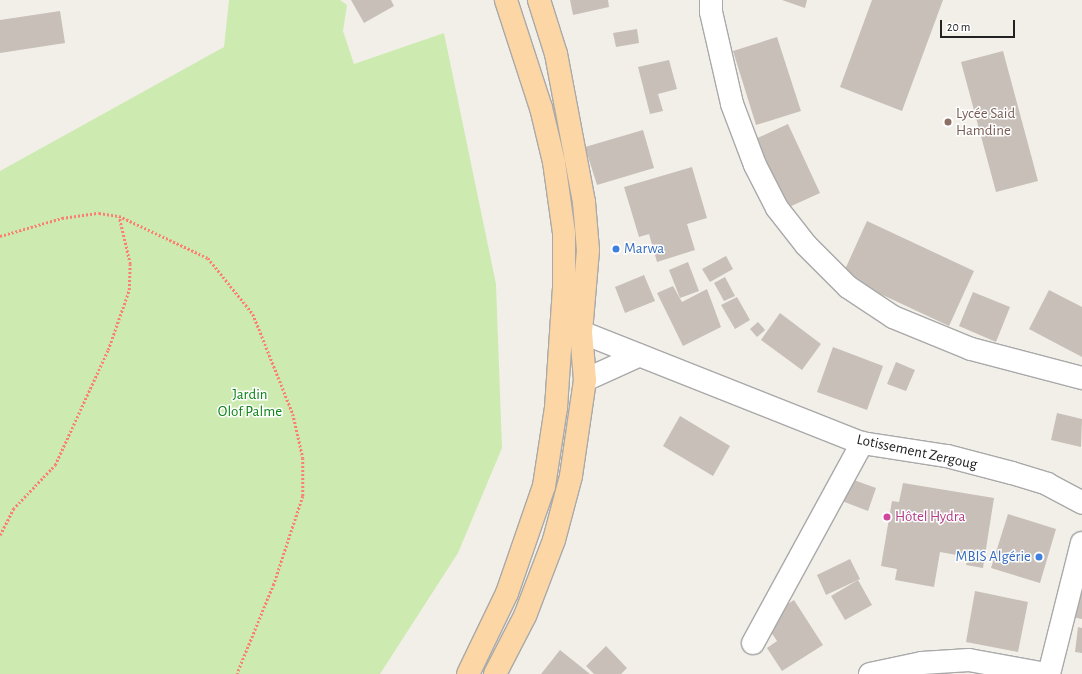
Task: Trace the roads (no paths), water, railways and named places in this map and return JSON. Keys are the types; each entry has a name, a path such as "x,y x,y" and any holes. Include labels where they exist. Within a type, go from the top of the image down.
{"main road":[{"path":"468,674 507,592 544,486 556,408 564,288 564,233 554,162 537,93 506,0"},
{"path":"495,674 524,616 554,540 571,476 585,380 581,332 588,250 584,202 559,69 539,0"}],"street":[{"path":"711,0 711,12 728,90 754,165 777,208 806,245 848,287 894,317 971,349 1082,378"},
{"name":"Lotissement Zergoug","path":"581,332 862,443 947,456 1012,473 1047,484 1082,503"},
{"path":"585,380 640,355"},
{"path":"753,643 768,610 862,443"},
{"path":"1049,674 1082,543"},
{"path":"870,674 922,663 969,660 1045,674"}],"place":[{"name":"Lycée Said Hamdine","path":"948,122"},
{"name":"Marwa","path":"616,249"},
{"name":"Hôtel Hydra","path":"887,517"},
{"name":"MBIS Algérie","path":"1039,557"}],"park label":[{"name":"Jardin Olof Palme","path":"250,402"}]}
